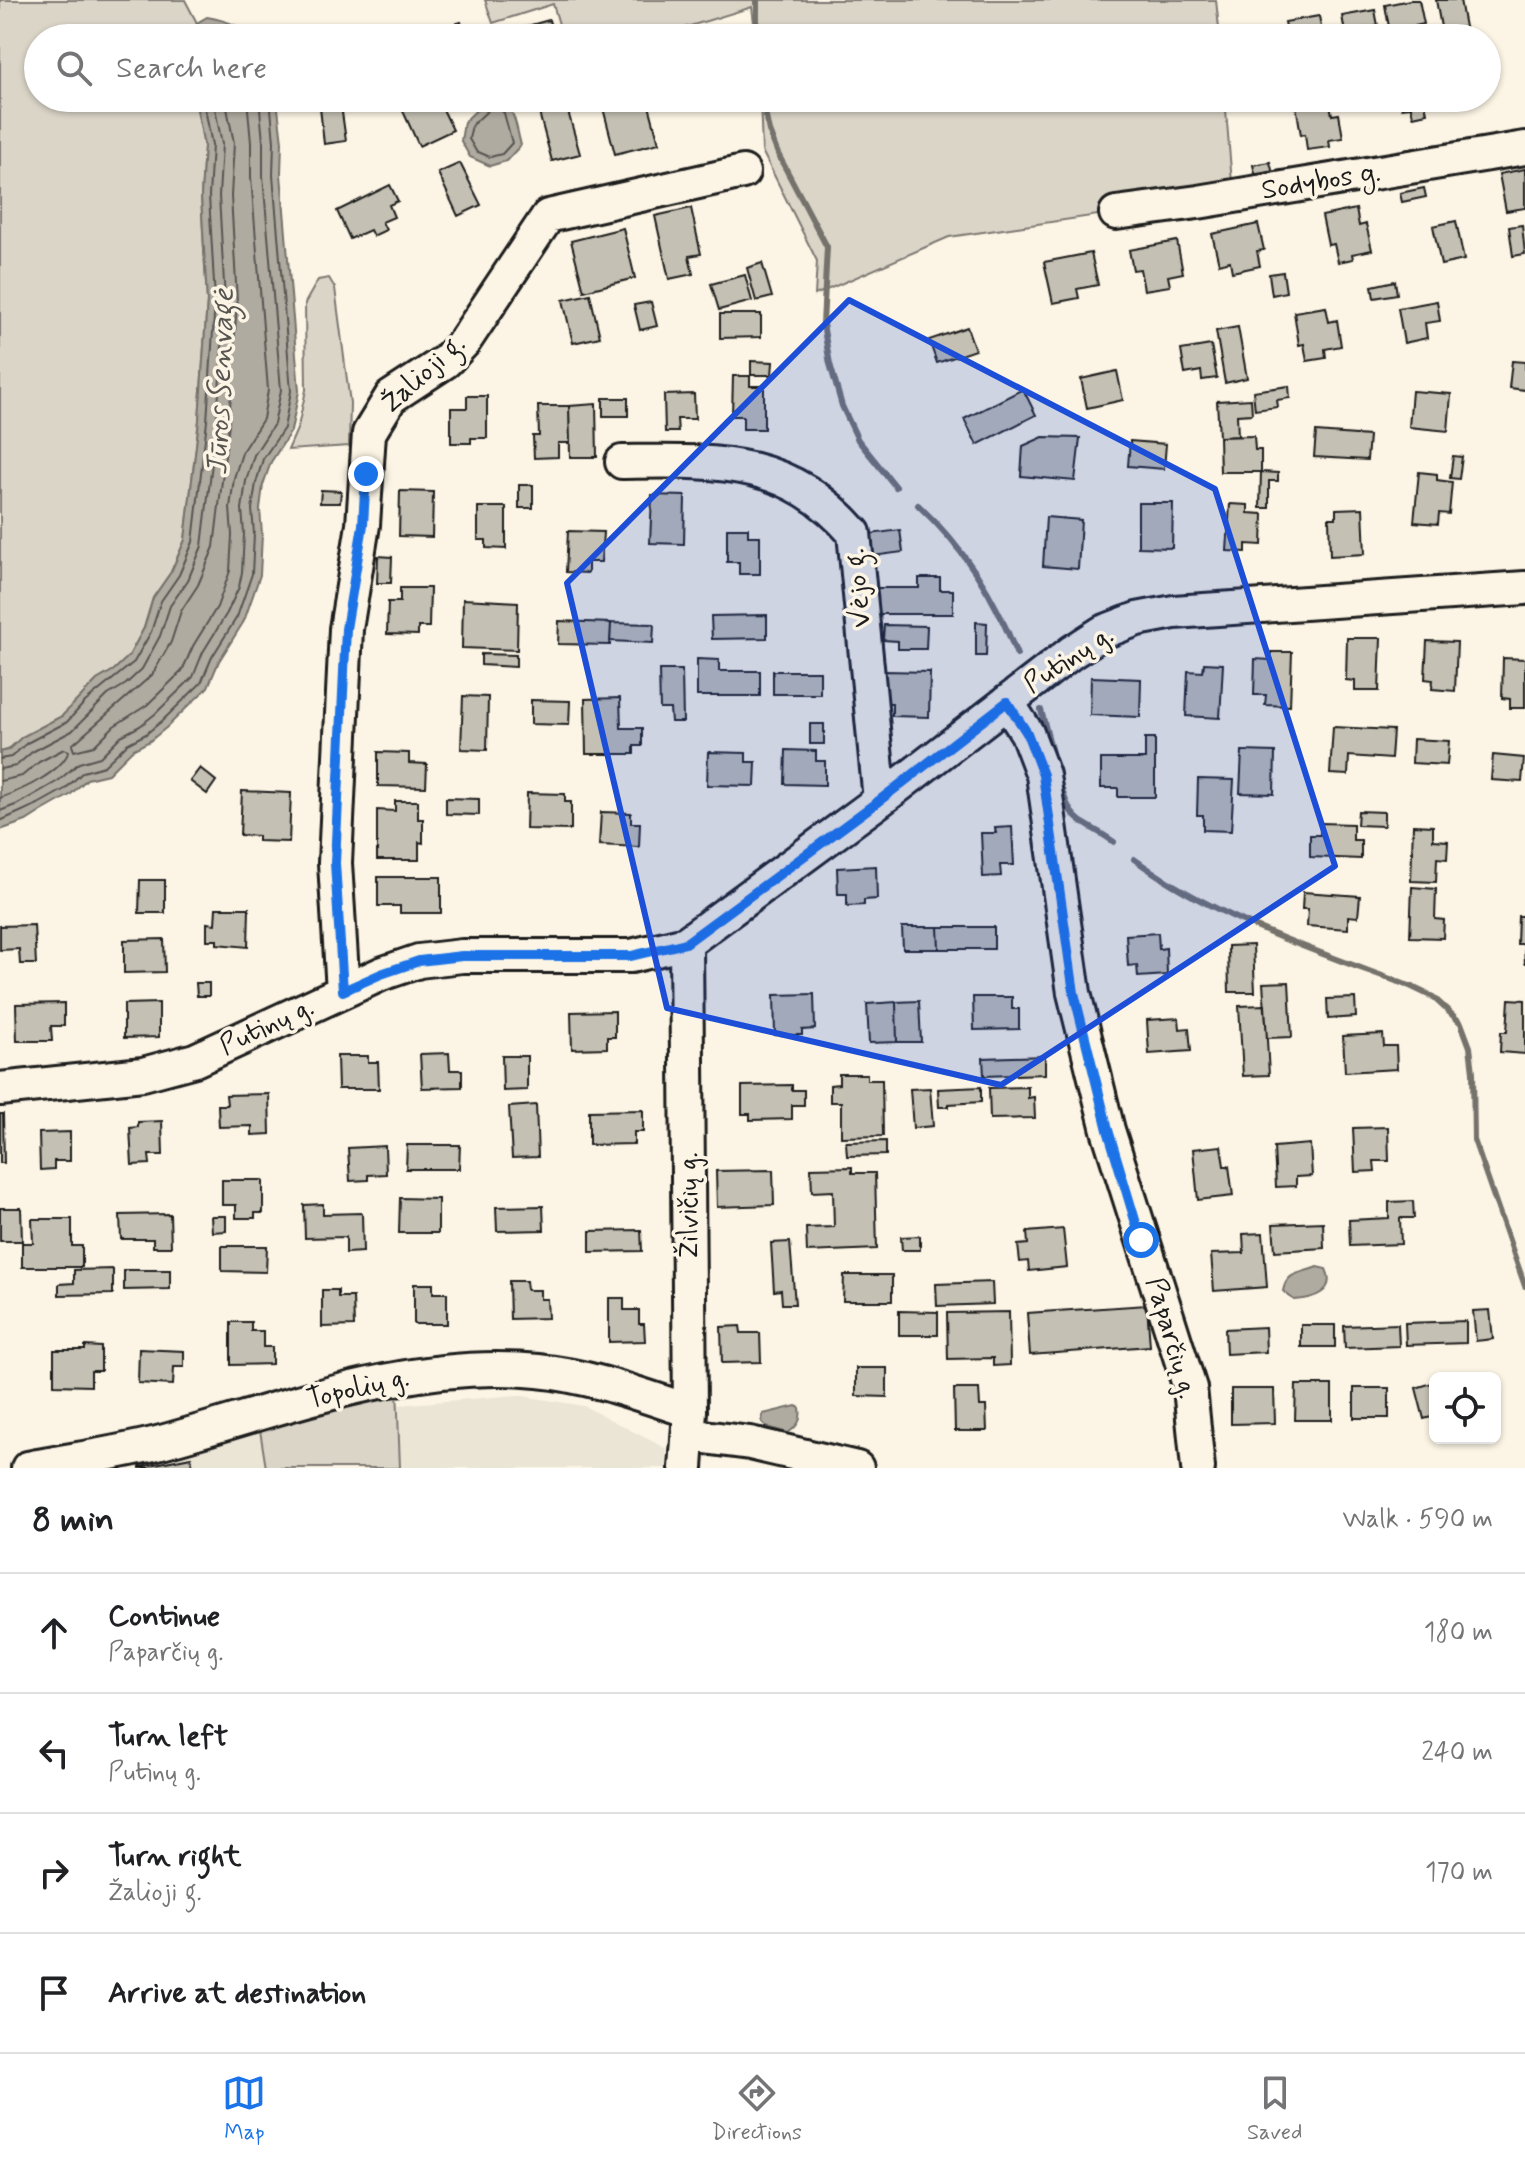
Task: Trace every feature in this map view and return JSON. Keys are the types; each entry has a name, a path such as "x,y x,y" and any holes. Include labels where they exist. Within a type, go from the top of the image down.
{"street":[{"name":"Sodybos g.","path":"1116,213 1525,148"},
{"name":"Žalioji g.","path":"343,991 335,863 345,645 363,525 369,433 391,397 446,361 464,342 548,216 743,172"},
{"name":"Vėjo g.","path":"622,462 720,462 756,469 788,482 832,507 854,533 880,800"},
{"name":"Putinų g.","path":"0,1089 143,1074 195,1060 381,974 419,961 462,956 631,956 686,943 880,800 1072,652 1103,632 1137,619 1229,607 1525,588"},
{"name":"Paparčių g.","path":"1007,702 1027,733 1043,775 1074,993 1108,1130 1190,1388 1198,1468"},
{"name":"Žilvičių g.","path":"686,943 690,1423 686,1468"},
{"name":"Topolių g.","path":"28,1468 128,1450 265,1412 423,1374 492,1369 541,1371 599,1382 690,1423 750,1443 857,1468"}],"highlighted area":[{"path":"849,300 1215,489 1335,866 1001,1085 667,1008 567,583"}],"shaded area":[{"path":"0,0 185,0 197,24 24,24 24,112 198,112 204,146 201,196 207,301 199,420 185,540 171,572 153,598 144,628 129,656 97,680 62,716 0,752"},
{"path":"485,0 1216,0 1219,24 754,24 752,7 697,24 559,24 553,4 493,23"},
{"path":"761,112 1226,112 1233,195 949,237 815,295 817,261 762,151"},
{"path":"329,278 335,288 350,403 349,446 288,450 298,427 306,390 305,303 318,280"},
{"path":"397,1386 400,1468 266,1468 259,1424"},
{"path":"517,1395 584,1406 667,1449 666,1468 400,1468 398,1405"},
{"path":"259,1424 266,1468 73,1468"}],"water":[{"path":"207,17 232,24 197,24"},
{"name":"Jūros Senvagė","path":"198,112 279,112 299,391 291,431 271,462 263,485 260,575 244,621 219,661 208,687 167,727 132,750 108,774 87,779 70,795 26,821 0,830 0,752 62,716 97,680 129,656 144,628 153,598 171,572 185,540 199,420 207,301 201,196 204,146"},
{"path":"474,112 511,112 521,145 506,161 490,166 470,157 461,141 464,122"},
{"path":"1317,1267 1326,1269 1329,1277 1326,1289 1321,1293 1294,1300 1283,1291 1291,1276"},
{"path":"796,1406 800,1408 800,1419 788,1433 767,1427 762,1422 763,1414"}],"building":[{"path":"1419,0 1424,24 1388,24 1385,5"},
{"path":"1436,0 1460,0 1464,24 1440,24"},
{"path":"1375,10 1378,24 1344,24 1342,16"},
{"path":"1319,16 1320,24 1285,24"},
{"path":"321,112 342,112 346,141 324,144"},
{"path":"403,112 444,112 453,130 419,146"},
{"path":"539,112 568,112 580,154 552,161"},
{"path":"604,112 651,112 659,143 615,154"},
{"path":"1297,112 1339,114 1343,138 1329,140 1330,147 1307,150 1305,134 1301,135"},
{"path":"1270,162 1273,174 1256,177 1253,165"},
{"path":"460,163 481,205 458,216 438,173"},
{"path":"1525,169 1525,208 1506,211 1499,174"},
{"path":"390,185 398,201 389,205 394,217 382,222 386,230 373,236 370,230 350,239 337,211"},
{"path":"1424,188 1426,197 1402,202 1400,193"},
{"path":"691,208 701,254 689,256 693,274 669,279 655,216"},
{"path":"1356,209 1359,226 1366,224 1372,250 1352,254 1353,259 1338,262 1334,244 1328,245 1322,216"},
{"path":"1456,221 1464,260 1441,265 1433,226"},
{"path":"1258,224 1264,250 1257,251 1260,266 1232,272 1230,261 1219,264 1212,234"},
{"path":"1522,225 1525,254 1513,256 1509,227"},
{"path":"623,228 635,278 584,291 571,241"},
{"path":"1177,241 1183,273 1168,276 1170,286 1144,290 1140,269 1133,270 1129,250"},
{"path":"1091,253 1098,285 1077,289 1079,298 1053,303 1044,262"},
{"path":"762,263 772,297 756,301 747,268"},
{"path":"1283,272 1286,292 1272,295 1269,274"},
{"path":"745,275 752,301 719,310 711,284"},
{"path":"1395,281 1397,294 1374,298 1372,286"},
{"path":"590,294 600,337 573,343 563,300"},
{"path":"1437,301 1440,321 1425,323 1427,338 1404,343 1398,308"},
{"path":"651,302 657,326 640,330 634,305"},
{"path":"1326,307 1329,322 1337,320 1341,346 1325,349 1326,358 1307,361 1304,344 1299,345 1294,312"},
{"path":"720,314 761,314 761,337 720,338"},
{"path":"967,327 975,350 937,363 929,340"},
{"path":"1238,327 1247,378 1225,383 1216,331"},
{"path":"1211,345 1217,378 1202,380 1201,371 1185,374 1181,350"},
{"path":"751,361 773,362 772,375 751,375"},
{"path":"1512,361 1525,362 1525,390 1509,388"},
{"path":"1117,371 1123,400 1087,408 1081,379"},
{"path":"733,376 750,376 750,386 764,386 764,429 743,429 743,416 732,416"},
{"path":"1289,386 1290,398 1277,400 1278,407 1255,410 1253,391"},
{"path":"1023,389 1036,415 977,445 964,419"},
{"path":"1412,391 1451,394 1448,431 1409,427"},
{"path":"694,394 695,419 677,419 678,432 665,432 664,395"},
{"path":"467,396 487,396 487,438 471,438 471,443 451,443 451,408 467,408"},
{"path":"603,398 628,398 628,416 603,416"},
{"path":"1251,399 1252,414 1237,415 1238,436 1219,437 1217,401"},
{"path":"596,404 597,457 570,457 569,406"},
{"path":"538,406 569,406 570,443 558,443 558,457 534,458 533,436 539,436"},
{"path":"1316,432 1369,436 1367,460 1314,457"},
{"path":"1254,436 1255,450 1261,450 1261,472 1220,472 1219,437"},
{"path":"1043,437 1080,438 1075,481 1021,476 1023,446"},
{"path":"1130,441 1166,444 1164,469 1128,466"},
{"path":"1453,456 1462,457 1459,479 1450,478"},
{"path":"1261,472 1278,473 1278,481 1269,481 1269,508 1260,508"},
{"path":"1419,472 1437,474 1437,480 1452,482 1449,514 1439,513 1438,524 1414,522"},
{"path":"519,485 533,485 533,508 519,508"},
{"path":"321,490 341,491 340,503 320,503"},
{"path":"400,491 433,492 432,537 399,536"},
{"path":"652,495 685,496 684,544 650,543"},
{"path":"1138,503 1173,503 1172,548 1138,547"},
{"path":"1230,504 1248,505 1248,513 1263,514 1262,545 1246,544 1246,552 1227,551"},
{"path":"478,507 506,507 506,549 486,548 486,540 478,540"},
{"path":"1363,508 1365,554 1330,556 1329,518 1336,518 1336,509"},
{"path":"1046,517 1081,520 1078,569 1043,566"},
{"path":"727,528 748,528 748,536 760,536 760,574 739,574 739,562 727,562"},
{"path":"900,530 903,552 873,556 870,534"},
{"path":"568,531 603,532 601,562 588,562 588,573 566,572"},
{"path":"378,556 392,557 391,583 377,583"},
{"path":"919,578 940,578 940,590 953,590 953,614 870,614 870,588 919,588"},
{"path":"400,588 430,588 429,627 418,627 418,635 387,634 388,602 400,602"},
{"path":"463,599 518,602 517,650 462,648"},
{"path":"767,615 767,638 712,639 711,616"},
{"path":"559,621 611,623 610,645 558,644"},
{"path":"976,622 987,623 986,656 976,656"},
{"path":"611,623 654,624 653,643 610,641"},
{"path":"884,625 927,626 926,649 898,649 898,641 883,640"},
{"path":"1347,638 1381,638 1379,691 1355,691 1355,681 1346,680"},
{"path":"1427,641 1457,642 1455,691 1432,689 1433,680 1425,679"},
{"path":"1271,652 1292,652 1290,706 1265,705 1266,695 1254,695 1255,659 1271,660"},
{"path":"481,654 516,655 516,667 481,665"},
{"path":"1503,658 1525,659 1525,708 1510,708 1510,699 1502,698"},
{"path":"697,659 719,660 719,671 760,671 760,696 697,696"},
{"path":"1204,663 1223,664 1220,718 1186,716 1188,671 1203,672"},
{"path":"659,670 682,670 683,722 671,722 670,709 660,709"},
{"path":"773,671 820,671 820,694 773,694"},
{"path":"884,671 930,672 929,717 892,716 892,703 884,703"},
{"path":"1091,677 1141,679 1140,717 1090,715"},
{"path":"463,696 488,697 487,750 461,749"},
{"path":"620,698 621,728 642,728 642,746 634,746 634,754 586,754 585,699"},
{"path":"531,700 570,701 569,725 531,724"},
{"path":"810,724 824,724 824,744 810,744"},
{"path":"1333,727 1393,730 1391,759 1349,756 1348,775 1330,774"},
{"path":"1145,738 1155,738 1155,797 1118,797 1118,788 1101,788 1101,759 1145,759"},
{"path":"1413,739 1449,741 1447,765 1412,763"},
{"path":"786,750 816,751 816,761 825,761 825,785 785,784"},
{"path":"1242,751 1275,752 1274,794 1240,793"},
{"path":"378,752 409,753 409,763 427,764 426,787 378,786"},
{"path":"708,752 746,753 746,762 756,762 755,786 707,785"},
{"path":"1493,755 1524,758 1522,782 1491,780"},
{"path":"200,768 216,781 207,794 190,781"},
{"path":"1198,779 1234,780 1231,831 1203,830 1203,815 1197,815"},
{"path":"242,791 291,793 289,842 258,841 258,836 240,835"},
{"path":"527,793 565,794 565,802 571,802 571,830 526,829"},
{"path":"446,798 479,799 479,815 446,814"},
{"path":"395,801 418,801 418,819 423,819 419,860 377,860 377,810 395,811"},
{"path":"1358,811 1384,812 1384,826 1357,825"},
{"path":"601,812 631,813 631,823 640,823 639,847 599,845"},
{"path":"1321,823 1353,824 1353,840 1361,840 1361,859 1310,857 1310,835 1320,835"},
{"path":"1413,825 1433,826 1433,840 1448,841 1447,859 1437,858 1436,882 1411,881"},
{"path":"1012,827 1014,865 1000,865 1001,876 983,877 981,833 996,833 995,828"},
{"path":"876,866 877,899 864,900 864,905 847,906 847,894 838,894 837,868"},
{"path":"378,877 441,877 441,913 400,913 400,906 378,906"},
{"path":"140,880 165,880 165,913 139,913"},
{"path":"1412,887 1436,889 1435,919 1444,920 1443,938 1410,937"},
{"path":"1303,892 1360,896 1358,917 1348,916 1348,929 1307,926 1308,909 1302,909"},
{"path":"216,908 249,908 248,947 207,940 207,923 215,924"},
{"path":"1518,916 1525,916 1525,964 1524,944 1517,944"},
{"path":"34,925 36,964 20,964 19,949 0,950 0,926"},
{"path":"902,927 938,927 939,949 903,949"},
{"path":"938,927 994,927 994,949 939,949"},
{"path":"1158,933 1159,949 1166,948 1167,975 1138,977 1137,965 1128,966 1126,935"},
{"path":"164,939 165,972 124,973 124,940"},
{"path":"1253,945 1255,992 1229,992 1228,946"},
{"path":"1289,982 1292,1037 1267,1038 1263,983"},
{"path":"196,983 209,983 209,996 197,996"},
{"path":"814,994 815,1029 802,1030 802,1035 775,1035 774,995"},
{"path":"973,997 1012,997 1012,1009 1019,1009 1019,1029 974,1030"},
{"path":"1355,998 1356,1017 1328,1019 1327,999"},
{"path":"1509,999 1525,1000 1525,1054 1500,1052 1501,1032 1507,1032"},
{"path":"919,1001 921,1042 897,1042 896,1002"},
{"path":"896,1002 897,1042 869,1043 867,1004"},
{"path":"64,1003 64,1026 51,1026 52,1041 17,1041 16,1004"},
{"path":"159,1003 159,1037 124,1038 124,1004"},
{"path":"1265,1005 1269,1075 1243,1076 1239,1006"},
{"path":"615,1011 615,1037 607,1037 607,1048 572,1049 571,1012"},
{"path":"1179,1018 1180,1029 1189,1028 1191,1051 1149,1054 1147,1020"},
{"path":"1383,1034 1384,1046 1396,1046 1397,1069 1345,1072 1343,1036"},
{"path":"449,1053 450,1070 462,1070 462,1087 422,1088 420,1054"},
{"path":"337,1056 368,1056 368,1062 378,1062 379,1089 338,1089"},
{"path":"502,1056 527,1056 527,1090 503,1091"},
{"path":"1045,1056 1045,1074 984,1076 983,1058"},
{"path":"839,1074 867,1074 867,1080 882,1080 883,1136 841,1137 841,1102 830,1102 830,1085 839,1084"},
{"path":"792,1085 792,1090 804,1090 804,1105 792,1105 792,1119 750,1120 750,1114 742,1114 742,1086"},
{"path":"981,1087 981,1102 939,1107 938,1089"},
{"path":"1028,1087 1028,1098 1034,1097 1035,1118 990,1119 989,1088"},
{"path":"930,1088 933,1126 913,1128 910,1089"},
{"path":"269,1094 270,1134 252,1135 252,1126 219,1127 218,1105 227,1105 226,1095"},
{"path":"536,1105 538,1157 512,1158 509,1107"},
{"path":"643,1110 643,1132 634,1132 634,1144 589,1145 589,1111"},
{"path":"0,1114 3,1114 4,1163 0,1163"},
{"path":"162,1121 163,1155 149,1155 150,1164 132,1165 130,1128 138,1127 138,1122"},
{"path":"1388,1127 1389,1161 1374,1161 1375,1171 1355,1172 1353,1128"},
{"path":"70,1132 70,1161 54,1161 54,1169 40,1170 39,1133"},
{"path":"886,1141 886,1155 847,1156 846,1142"},
{"path":"1310,1144 1312,1176 1296,1177 1296,1186 1276,1187 1274,1147"},
{"path":"407,1145 460,1145 459,1169 406,1169"},
{"path":"385,1146 386,1174 368,1175 368,1180 350,1181 348,1148"},
{"path":"1221,1146 1224,1166 1229,1166 1233,1196 1198,1200 1193,1149"},
{"path":"852,1167 852,1173 875,1173 877,1249 807,1252 806,1228 834,1227 833,1191 812,1192 811,1168"},
{"path":"773,1170 774,1205 717,1207 716,1171"},
{"path":"222,1180 263,1180 263,1213 255,1213 255,1218 236,1218 236,1205 222,1205"},
{"path":"400,1198 438,1199 438,1233 399,1233"},
{"path":"1413,1201 1414,1218 1400,1218 1401,1244 1350,1246 1349,1220 1389,1218 1389,1202"},
{"path":"323,1204 323,1214 362,1213 363,1252 346,1253 346,1237 305,1238 304,1205"},
{"path":"543,1206 544,1230 497,1231 496,1207"},
{"path":"0,1208 21,1208 22,1241 0,1241"},
{"path":"170,1214 171,1247 153,1247 153,1239 121,1239 120,1215"},
{"path":"211,1216 226,1216 226,1231 212,1232"},
{"path":"32,1219 72,1219 72,1246 82,1246 82,1267 22,1267 22,1243 33,1243"},
{"path":"1323,1222 1324,1248 1275,1251 1273,1224"},
{"path":"1063,1229 1067,1267 1029,1271 1028,1261 1020,1262 1018,1245 1028,1244 1027,1232"},
{"path":"641,1230 642,1251 590,1252 590,1231"},
{"path":"1263,1233 1267,1287 1214,1291 1211,1254 1244,1253 1243,1234"},
{"path":"920,1236 920,1250 902,1250 901,1237"},
{"path":"790,1242 795,1304 782,1304 781,1290 774,1291 771,1243"},
{"path":"222,1246 267,1246 266,1272 222,1271"},
{"path":"113,1269 113,1294 59,1295 59,1284 74,1283 74,1270"},
{"path":"124,1270 170,1270 170,1289 124,1290"},
{"path":"844,1275 892,1275 892,1301 843,1301"},
{"path":"509,1281 526,1281 527,1290 540,1290 540,1299 547,1299 548,1318 510,1319"},
{"path":"992,1282 993,1304 937,1306 936,1284"},
{"path":"414,1284 433,1284 433,1293 447,1293 447,1324 414,1324"},
{"path":"322,1290 338,1290 338,1297 353,1297 354,1326 322,1327"},
{"path":"609,1298 624,1298 624,1310 639,1310 639,1324 644,1324 645,1341 609,1342"},
{"path":"1147,1305 1150,1346 1030,1355 1027,1313"},
{"path":"1490,1310 1493,1339 1476,1341 1473,1311"},
{"path":"899,1311 938,1312 938,1335 899,1335"},
{"path":"1009,1312 1010,1365 993,1366 993,1358 948,1359 947,1313"},
{"path":"1466,1321 1466,1343 1406,1345 1405,1323"},
{"path":"231,1322 251,1322 251,1331 263,1331 263,1347 272,1347 272,1364 231,1365"},
{"path":"1398,1324 1399,1346 1345,1348 1344,1326"},
{"path":"1301,1325 1335,1325 1335,1347 1301,1347"},
{"path":"740,1326 741,1333 760,1333 761,1362 722,1363 721,1327"},
{"path":"1265,1327 1266,1352 1226,1354 1225,1329"},
{"path":"85,1346 101,1347 101,1371 91,1371 91,1386 54,1385 54,1350 85,1350"},
{"path":"139,1349 184,1351 184,1367 174,1367 173,1385 138,1383"},
{"path":"856,1368 887,1368 887,1397 856,1396"},
{"path":"1429,1384 1429,1418 1424,1419 1416,1388"},
{"path":"1296,1385 1332,1385 1332,1420 1295,1420"},
{"path":"1354,1388 1389,1388 1389,1418 1354,1418"},
{"path":"954,1389 979,1389 980,1406 986,1406 987,1431 955,1431"},
{"path":"1231,1389 1274,1389 1275,1423 1231,1424"},
{"path":"191,1457 193,1468 140,1468 140,1467"}],"waterway":[{"path":"757,0 757,24"},
{"path":"765,112 778,154 827,247 823,324 842,406 858,440 896,487"},
{"path":"918,505 950,538 976,574 999,613 1017,655"},
{"path":"1041,710 1055,764"},
{"path":"1059,779 1073,814 1114,842"},
{"path":"1134,859 1166,881 1234,917 1433,997 1461,1023 1470,1047 1473,1072 1474,1140 1525,1286"}],"route":[{"path":"366,474 363,525 346,629 335,863 343,991 419,961 462,956 631,956 686,943 1007,702 1027,733 1043,775 1074,993 1108,1130 1141,1240"}]}
